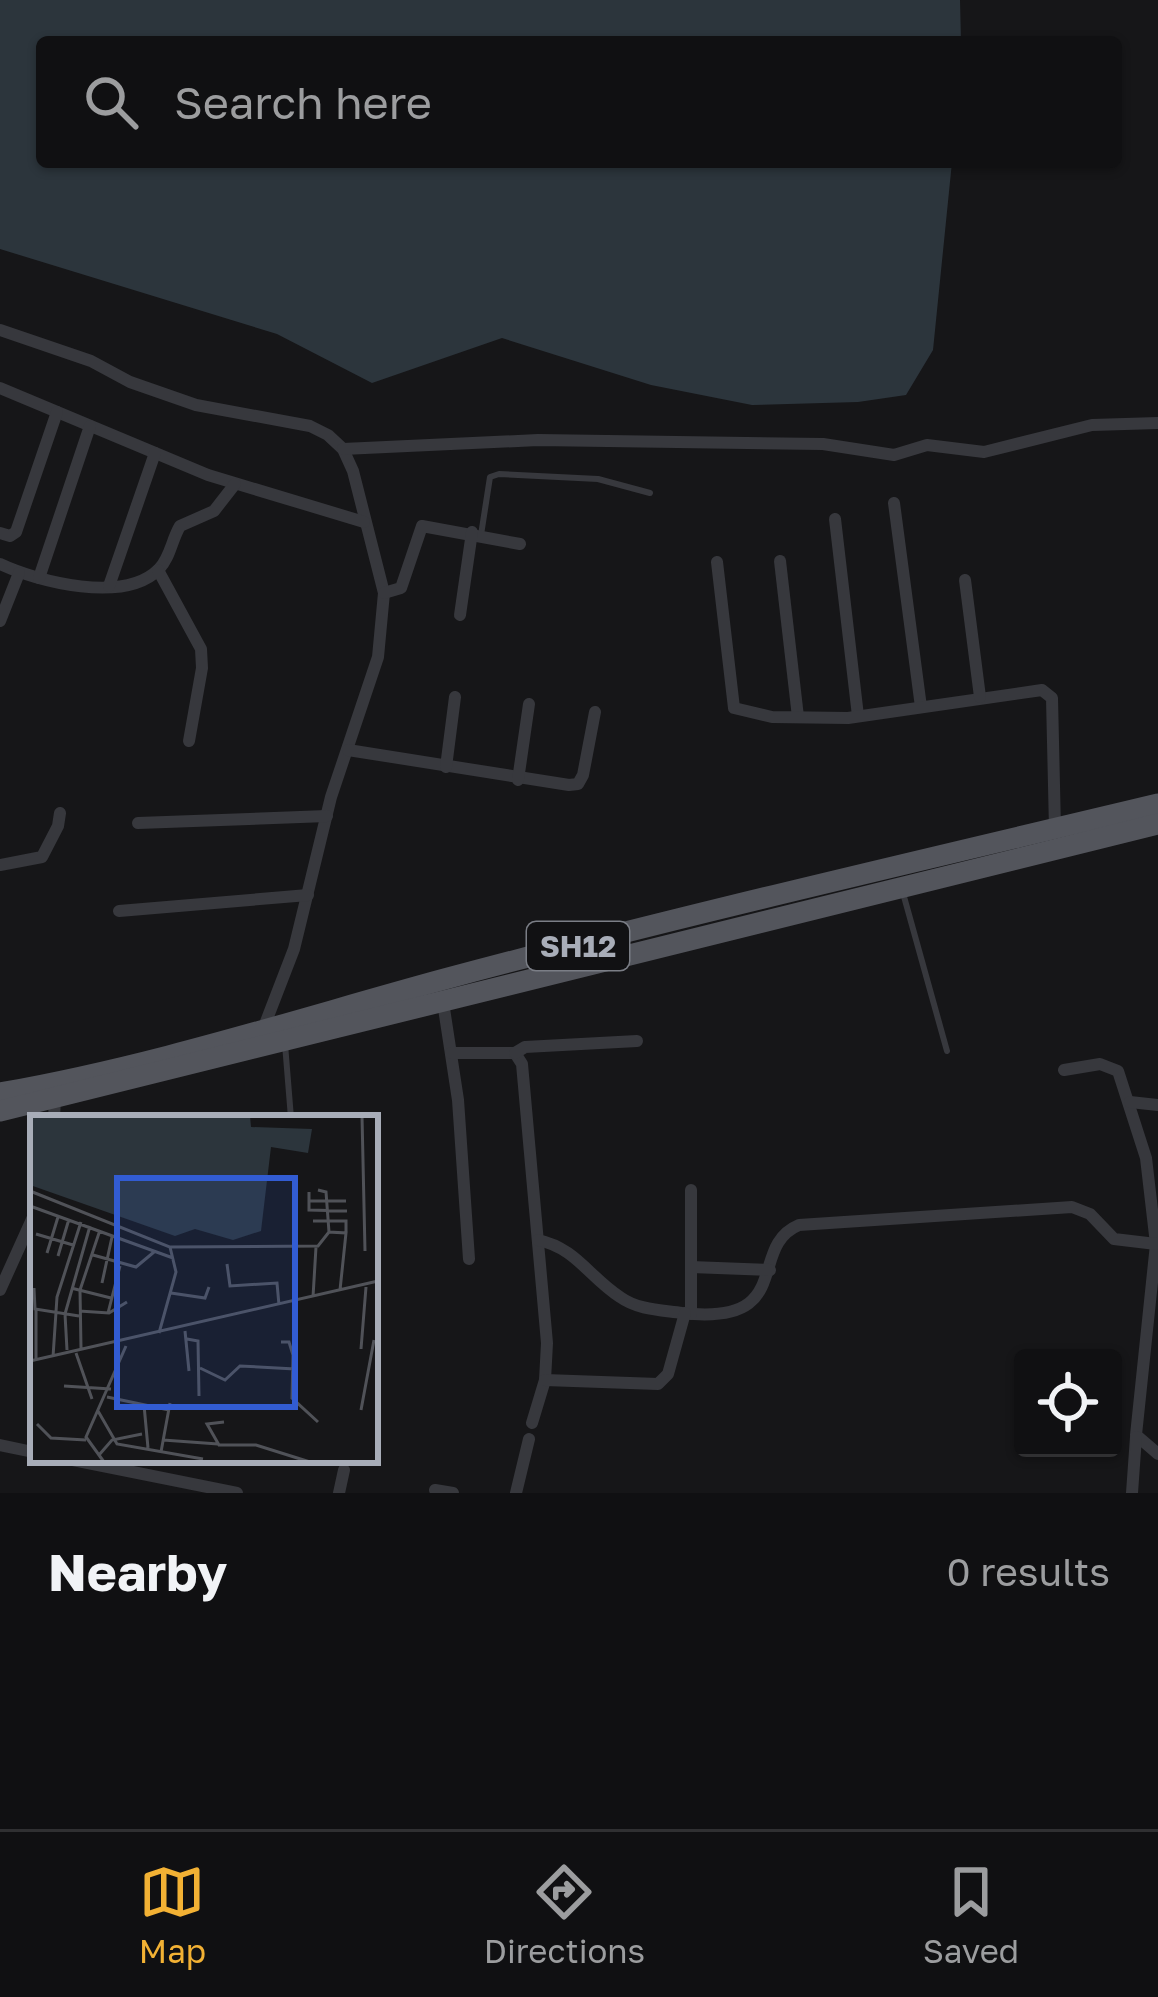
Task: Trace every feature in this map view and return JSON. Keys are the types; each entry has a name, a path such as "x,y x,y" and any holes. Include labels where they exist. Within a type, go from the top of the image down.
{"main road":[{"name":"SH12","path":"0,1093 262,1032 440,980 898,878 1054,829 1158,804"},
{"path":"0,1111 54,1109 285,1042 898,878 1158,824"}],"street":[{"path":"0,330 196,405 310,426 328,434 343,449 353,471 384,593 377,657 327,816 293,949 262,1032"},
{"path":"0,388 236,484 364,522"},
{"path":"0,533 10,536 16,532 57,412"},
{"path":"343,449 538,440 824,444 894,454 927,445 984,452 1092,425 1158,423"},
{"path":"38,578 90,426"},
{"path":"110,586 154,453"},
{"path":"0,564 19,573 87,587 149,577 158,570 180,526 214,511 236,484"},
{"path":"894,503 921,706"},
{"path":"835,519 858,716"},
{"path":"384,593 401,588 422,526 520,544"},
{"path":"460,615 477,534"},
{"path":"780,561 797,717"},
{"path":"717,562 734,708 772,717 858,716 1042,690 1052,698 1054,829"},
{"path":"158,570 201,649 189,741"},
{"path":"0,621 19,573"},
{"path":"965,580 980,698"},
{"path":"446,767 455,697"},
{"path":"518,779 529,704"},
{"path":"347,750 518,779 578,784 595,712"},
{"path":"0,865 42,857 60,813"},
{"path":"138,823 327,816"},
{"path":"118,911 308,895"},
{"path":"443,1002 458,1100 469,1259"},
{"path":"451,1053 515,1053 525,1047 637,1042"},
{"path":"515,1053 523,1064 548,1343 545,1380 532,1424"},
{"path":"1064,1070 1109,1065 1118,1071 1146,1158 1156,1244 1153,1323 1132,1493"},
{"path":"1130,1102 1158,1105"},
{"path":"545,1380 658,1384 668,1374 688,1313 691,1190"},
{"path":"538,1240 570,1251 621,1298 644,1308 688,1313 740,1309 753,1299 770,1270 779,1239 799,1226 1072,1207 1090,1214 1114,1240 1156,1244"},
{"path":"0,1290 30,1224"},
{"path":"691,1267 770,1270"},
{"path":"1136,1436 1158,1454"},
{"path":"516,1493 529,1439"},
{"path":"0,1445 30,1451"},
{"path":"85,1463 172,1486 237,1493"},
{"path":"339,1493 344,1470"},
{"path":"435,1490 453,1493"}],"lane":[{"path":"477,534 490,477 500,474 598,479 650,494"},
{"path":"898,878 947,1051"},
{"path":"285,1042 291,1115"}],"shaded area":[{"path":"0,0 960,0 961,36 36,36 36,168 951,168 933,350 906,395 858,402 752,405 651,385 502,338 372,383 277,334 0,249"}]}
